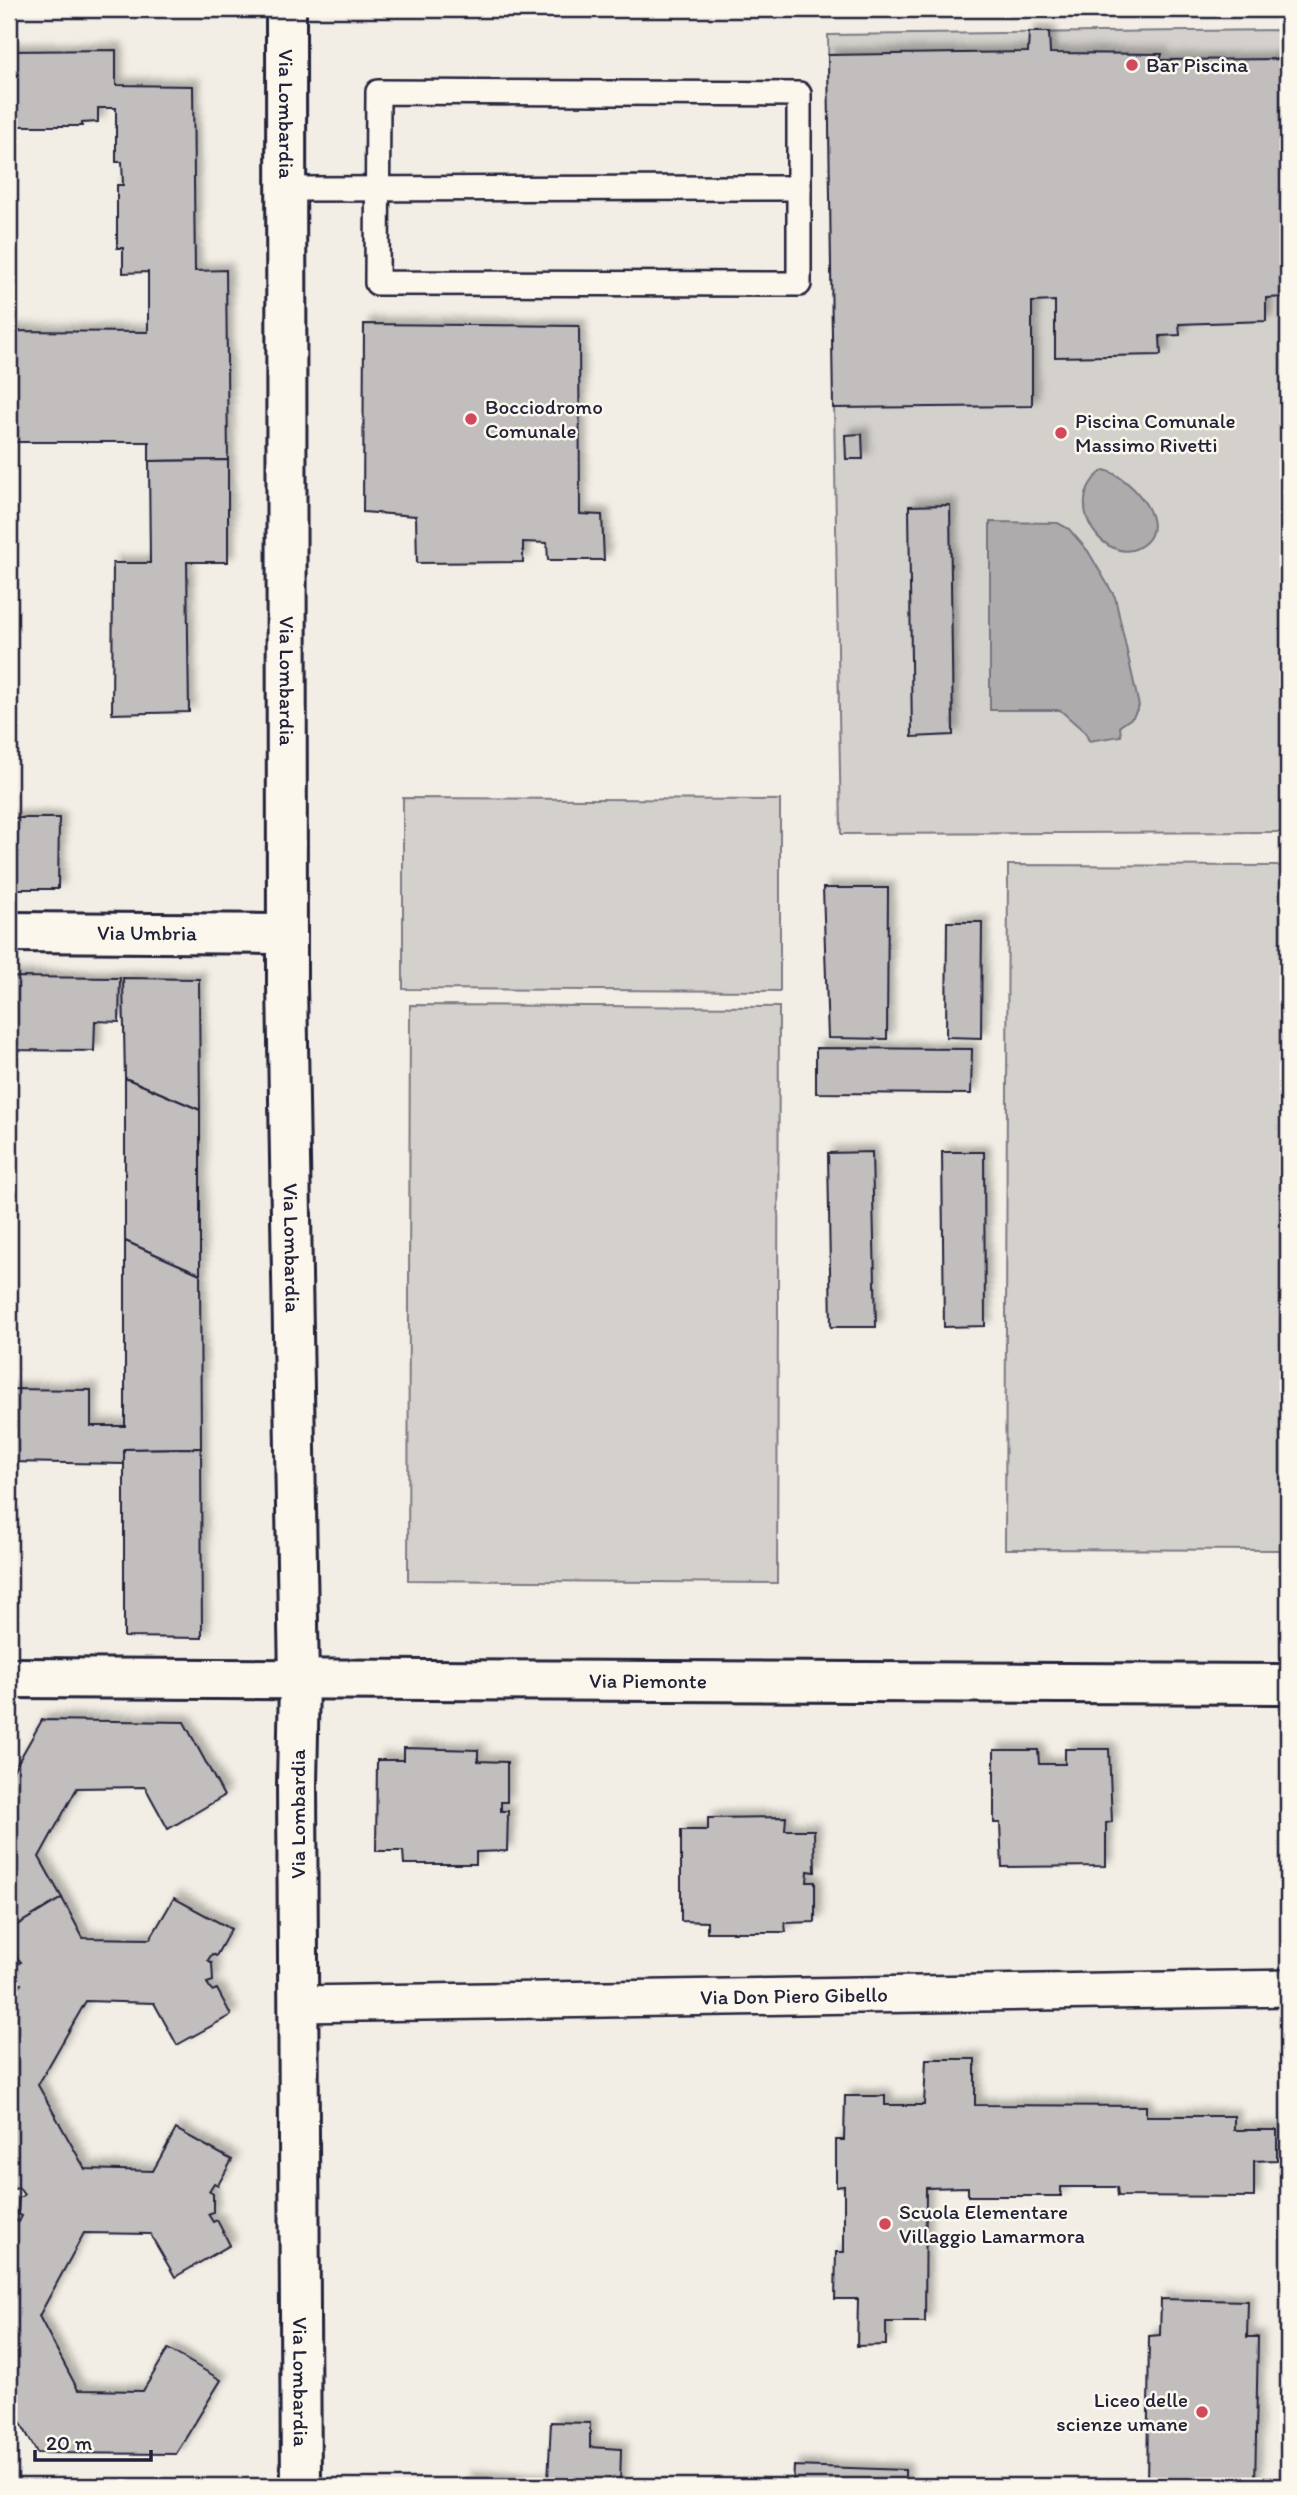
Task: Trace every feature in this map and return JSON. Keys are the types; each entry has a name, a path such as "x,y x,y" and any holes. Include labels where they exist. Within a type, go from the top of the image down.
{"street":[{"name":"Via Lombardia","path":"286,9 287,934 299,1680 301,2486"},
{"name":"Via Umbria","path":"9,932 287,934"},
{"name":"Via Piemonte","path":"9,1678 1288,1684"},
{"name":"Via Don Piero Gibello","path":"299,2004 1288,1988"}],"lane":[{"path":"378,92 799,94 799,188 799,284 377,283 378,92"},
{"path":"286,189 799,188"}],"shaded area":[{"name":"Piscina Comunale Massimo Rivetti","path":"1288,30 1288,832 841,834 828,35"},
{"path":"1104,470 1113,473 1133,489 1142,499 1153,522 1152,533 1145,543 1131,550 1117,549 1104,542 1093,530 1086,515 1085,499 1091,484"},
{"path":"990,522 1058,523 1069,529 1088,551 1115,597 1139,706 1133,717 1120,726 1121,736 1089,741 1085,732 1060,710 990,710"},
{"path":"403,798 780,800 780,991 403,989"},
{"path":"1008,865 1288,866 1288,1550 1005,1549"},
{"path":"410,1005 779,1007 777,1583 408,1580"}],"building":[{"path":"1029,32 1049,32 1050,53 1162,54 1160,60 1288,59 1288,297 1266,298 1266,321 1179,324 1180,335 1160,336 1161,355 1055,357 1055,301 1032,302 1032,406 833,408 828,55 1028,52"},
{"path":"116,50 116,85 193,86 195,271 226,270 228,460 149,461 149,442 9,442 9,331 148,332 148,272 123,273 123,248 117,248 117,185 123,185 122,162 116,162 116,108 98,108 98,122 82,123 82,126 15,126 14,122 9,122 9,51"},
{"name":"Bocciodromo Comunale","path":"364,324 579,326 580,514 602,515 604,560 548,560 547,543 523,542 523,562 417,563 416,516 363,512"},
{"path":"862,434 863,459 846,459 845,435"},
{"path":"228,460 228,562 187,562 189,712 112,714 113,563 150,563 149,461"},
{"path":"950,505 953,735 912,737 909,506"},
{"path":"9,818 59,818 58,889 9,889"},
{"path":"823,888 888,888 887,1039 828,1038"},
{"path":"947,922 982,922 981,1038 946,1037"},
{"path":"9,977 120,978 119,1022 95,1021 94,1051 9,1050"},
{"path":"123,978 199,979 200,1110 125,1078"},
{"path":"816,1048 972,1049 971,1094 816,1093"},
{"path":"125,1078 200,1110 200,1274 125,1241"},
{"path":"872,1152 876,1327 831,1327 828,1153"},
{"path":"942,1152 984,1152 985,1326 944,1327"},
{"path":"125,1241 200,1274 201,1448 124,1449 124,1464 9,1462 9,1389 91,1390 91,1426 125,1426"},
{"path":"201,1448 202,1638 124,1637 124,1449"},
{"path":"42,1720 184,1722 224,1796 168,1829 145,1787 77,1788 39,1857 62,1898 9,1930 9,1778"},
{"path":"404,1748 478,1750 478,1761 507,1762 507,1802 501,1802 501,1811 508,1811 507,1851 476,1852 476,1864 404,1864 403,1851 376,1851 377,1760 404,1760"},
{"path":"1065,1749 1109,1749 1112,1822 1106,1823 1106,1866 1002,1867 1000,1823 994,1823 994,1750 1038,1750 1039,1764 1065,1764"},
{"path":"786,1817 785,1830 814,1830 815,1872 808,1871 807,1882 815,1882 815,1922 785,1923 786,1932 707,1932 707,1922 681,1921 681,1830 708,1830 708,1818"},
{"path":"62,1898 83,1938 150,1939 174,1898 231,1929 216,1956 212,1954 208,1960 212,1963 213,1981 207,1983 212,1991 217,1989 231,2015 177,2045 154,2003 86,2001 38,2085 85,2169 153,2171 176,2129 232,2160 218,2185 214,2183 209,2191 213,2194 213,2212 208,2214 213,2222 217,2220 230,2245 175,2277 150,2234 84,2233 39,2316 78,2390 143,2391 168,2349 221,2380 176,2454 37,2453 9,2401 9,2231 15,2220 19,2222 22,2216 18,2214 19,2198 24,2195 19,2188 14,2189 9,2178 9,2000 21,1984 17,1983 16,1965 21,1962 9,1949 9,1930"},
{"name":"Scuola Elementare Villaggio Lamarmora","path":"926,2059 975,2059 975,2105 1146,2106 1146,2116 1234,2116 1234,2130 1277,2130 1277,2160 1254,2161 1254,2197 1118,2196 1117,2187 1061,2187 1061,2196 968,2196 968,2187 926,2188 925,2322 886,2322 886,2345 857,2346 858,2299 835,2299 836,2252 844,2252 844,2186 836,2187 836,2140 844,2140 845,2096 885,2096 885,2105 924,2105"},
{"name":"Liceo delle scienze umane","path":"1161,2299 1248,2301 1247,2337 1258,2337 1255,2486 1147,2486 1149,2336 1160,2335"},
{"path":"551,2422 590,2423 590,2447 621,2449 620,2486 466,2486 466,2478 548,2481"},
{"path":"794,2466 905,2470 905,2486 793,2486"}],"place":[{"name":"Bar Piscina","path":"1132,65"},
{"name":"Bocciodromo Comunale","path":"471,419"},
{"name":"Piscina Comunale Massimo Rivetti","path":"1061,433"},
{"name":"Scuola Elementare Villaggio Lamarmora","path":"885,2224"},
{"name":"Liceo delle scienze umane","path":"1202,2412"}]}
